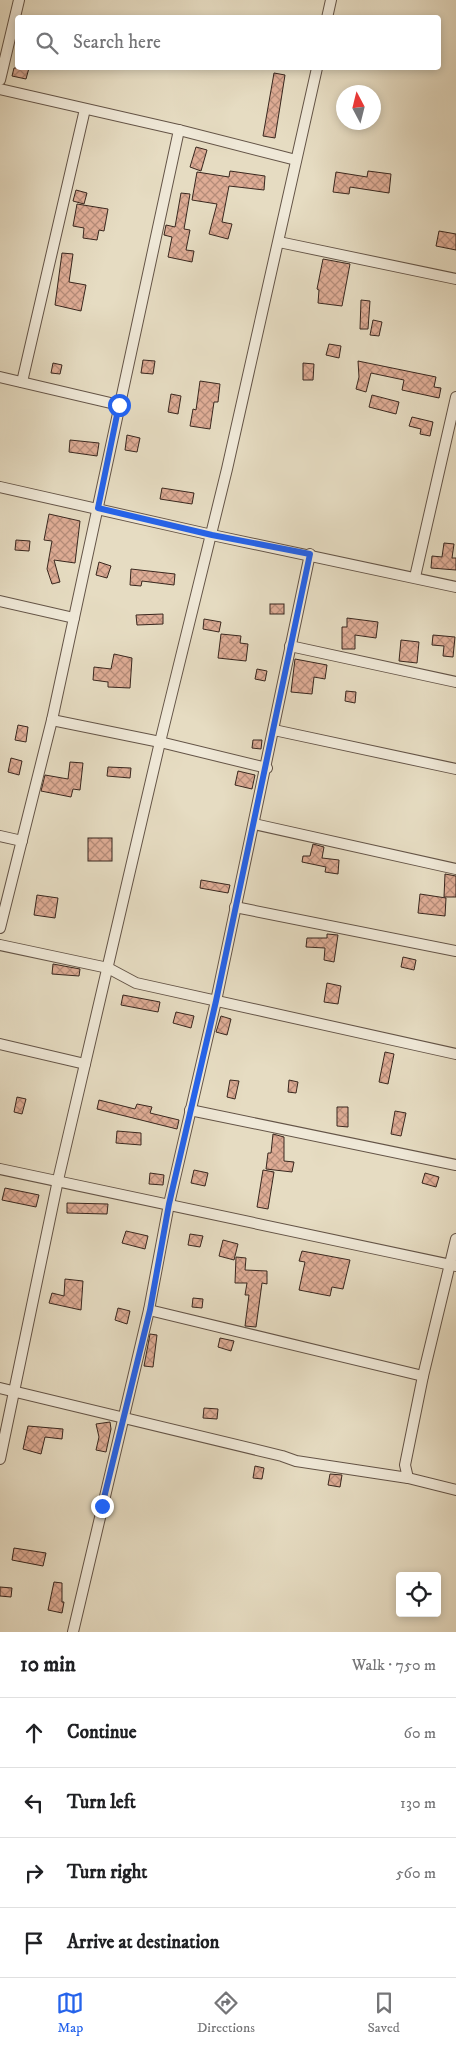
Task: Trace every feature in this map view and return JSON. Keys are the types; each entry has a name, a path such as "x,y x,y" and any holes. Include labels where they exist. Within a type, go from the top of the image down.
{"street":[{"path":"15,15 19,0"},
{"path":"328,15 331,0"},
{"path":"0,80 15,17"},
{"path":"0,1459 58,1180 160,742 212,535 316,70"},
{"path":"0,89 179,130 296,160"},
{"path":"22,382 85,108"},
{"path":"0,928 52,720 179,130"},
{"path":"278,242 456,279"},
{"path":"0,377 119,405"},
{"path":"414,576 456,397"},
{"path":"0,487 212,535 414,576 456,587"},
{"path":"73,1632 123,1416 150,1310 169,1204 267,768 310,554"},
{"path":"0,601 74,618"},
{"path":"290,646 456,682"},
{"path":"52,720 160,742 267,768"},
{"path":"274,730 456,769"},
{"path":"254,824 456,869"},
{"path":"0,836 22,841"},
{"path":"235,907 456,951"},
{"path":"0,945 108,968 136,983 456,1054"},
{"path":"0,1044 86,1064"},
{"path":"190,1110 456,1165"},
{"path":"0,1169 453,1266"},
{"path":"408,1478 405,1465 423,1376 453,1266 456,1239"},
{"path":"150,1310 423,1376"},
{"path":"0,1388 123,1416 296,1461 408,1478 456,1490"}],"building":[{"path":"14,68 15,70 28,70 26,79 12,76"},
{"path":"274,73 285,75 275,138 263,136"},
{"path":"196,147 207,150 201,171 190,167"},
{"path":"230,171 265,176 264,190 229,186 222,222 232,224 228,239 209,234 217,204 192,200 197,172 229,177"},
{"path":"368,171 391,174 389,193 350,187 349,194 333,192 336,172 367,177"},
{"path":"76,190 87,193 84,204 73,201"},
{"path":"181,193 190,194 184,229 190,230 186,250 194,251 192,262 168,257 172,237 164,235 166,225 175,227"},
{"path":"77,204 108,209 104,231 99,230 97,240 83,238 84,228 73,226"},
{"path":"439,231 456,234 456,250 436,246"},
{"path":"62,253 73,254 69,282 86,285 81,311 55,305"},
{"path":"323,259 350,264 342,306 318,303 319,290 317,289"},
{"path":"361,300 370,301 368,329 360,329"},
{"path":"373,320 382,322 379,336 370,335"},
{"path":"329,344 341,346 339,358 326,355"},
{"path":"143,360 155,361 153,374 141,373"},
{"path":"358,361 436,377 434,387 441,388 439,398 402,390 404,380 371,373 366,392 356,389 359,377"},
{"path":"53,363 62,365 60,374 51,373"},
{"path":"303,363 314,364 313,380 303,380"},
{"path":"200,381 220,384 218,402 214,402 210,429 190,426 193,409 196,410"},
{"path":"171,394 181,396 178,414 168,412"},
{"path":"372,395 399,402 396,414 369,407"},
{"path":"412,417 433,422 430,436 420,434 421,429 409,426"},
{"path":"127,435 140,438 137,452 125,450"},
{"path":"70,440 99,443 97,456 69,452"},
{"path":"162,488 194,493 192,504 160,499"},
{"path":"49,514 80,521 75,563 54,560 60,582 52,584 47,569 52,541 44,540"},
{"path":"16,540 30,541 29,551 15,550"},
{"path":"444,543 454,544 452,558 456,558 456,570 431,568 432,556 442,557"},
{"path":"99,562 111,566 107,578 96,575"},
{"path":"131,569 175,574 174,585 142,581 141,586 130,585"},
{"path":"270,604 284,604 284,614 270,614"},
{"path":"163,614 163,624 137,625 136,615"},
{"path":"347,618 378,622 376,638 355,635 355,649 342,649 342,627 347,627"},
{"path":"204,619 221,622 219,632 203,629"},
{"path":"221,634 241,636 240,643 248,644 246,661 218,658"},
{"path":"433,635 455,637 453,657 443,656 444,646 432,645"},
{"path":"401,640 419,642 417,663 399,661"},
{"path":"114,654 132,658 130,688 108,687 108,682 93,680 94,667 111,669"},
{"path":"295,659 327,665 325,679 314,677 312,694 291,692"},
{"path":"257,669 267,671 265,681 255,679"},
{"path":"346,691 356,692 355,703 345,701"},
{"path":"18,725 28,727 26,742 15,740"},
{"path":"253,740 262,740 261,749 252,748"},
{"path":"11,758 22,761 19,775 8,772"},
{"path":"70,762 83,763 80,790 73,789 71,797 41,791 45,775 68,779"},
{"path":"108,767 131,768 130,778 107,776"},
{"path":"238,771 255,775 252,789 235,785"},
{"path":"88,838 112,838 112,861 88,861"},
{"path":"313,844 324,847 322,858 339,860 338,874 325,872 326,867 302,862 303,856 310,856"},
{"path":"445,874 456,876 456,897 444,897"},
{"path":"201,880 230,885 228,893 200,888"},
{"path":"420,894 446,898 445,916 418,913"},
{"path":"37,895 58,898 55,918 34,915"},
{"path":"327,934 338,935 334,962 324,960 325,948 306,947 307,938 327,938"},
{"path":"403,957 416,960 414,970 401,967"},
{"path":"53,964 80,969 79,976 52,974"},
{"path":"327,983 341,986 338,1004 324,1002"},
{"path":"123,995 160,1002 158,1012 121,1005"},
{"path":"176,1012 194,1016 191,1028 173,1023"},
{"path":"221,1016 231,1019 227,1035 216,1032"},
{"path":"385,1052 394,1054 388,1084 379,1082"},
{"path":"230,1080 239,1081 235,1099 227,1097"},
{"path":"289,1080 298,1082 296,1093 288,1092"},
{"path":"17,1097 26,1099 22,1114 14,1112"},
{"path":"99,1100 135,1109 137,1104 152,1107 150,1113 179,1120 177,1129 97,1109"},
{"path":"337,1107 348,1107 348,1127 337,1126"},
{"path":"395,1111 406,1113 401,1136 391,1134"},
{"path":"117,1131 141,1133 141,1145 116,1143"},
{"path":"273,1134 284,1137 284,1161 294,1162 292,1172 266,1169 268,1153 271,1153"},
{"path":"194,1170 208,1173 205,1186 191,1183"},
{"path":"263,1170 274,1172 268,1209 257,1207"},
{"path":"150,1173 164,1175 163,1185 149,1184"},
{"path":"425,1173 439,1177 436,1187 422,1183"},
{"path":"5,1188 39,1195 36,1207 2,1200"},
{"path":"67,1203 108,1204 107,1214 67,1213"},
{"path":"126,1231 148,1236 145,1249 122,1243"},
{"path":"190,1234 203,1236 200,1247 188,1245"},
{"path":"223,1240 238,1244 234,1260 219,1256"},
{"path":"302,1251 350,1260 343,1289 332,1287 330,1296 299,1290 305,1262 299,1261"},
{"path":"236,1257 246,1258 245,1270 267,1271 267,1284 262,1283 256,1327 245,1326 249,1295 245,1295 247,1283 235,1283"},
{"path":"65,1279 83,1281 81,1310 49,1303 52,1293 64,1296"},
{"path":"193,1298 203,1299 202,1308 192,1307"},
{"path":"118,1308 130,1311 127,1324 115,1320"},
{"path":"150,1334 157,1335 153,1367 144,1366"},
{"path":"220,1338 234,1341 231,1351 218,1347"},
{"path":"204,1408 218,1409 217,1419 203,1418"},
{"path":"110,1422 111,1429 106,1452 96,1450 99,1437 96,1424"},
{"path":"28,1426 63,1429 62,1439 45,1437 41,1454 23,1449"},
{"path":"255,1466 264,1468 262,1479 253,1478"},
{"path":"330,1474 342,1475 340,1487 328,1485"},
{"path":"14,1548 46,1553 43,1566 12,1560"},
{"path":"54,1582 62,1583 62,1602 64,1602 62,1613 48,1610"},
{"path":"0,1587 12,1588 11,1597 0,1596"}],"route":[{"path":"102,1506 150,1310 169,1204 267,768 310,554 212,535 98,508 119,405"}]}
